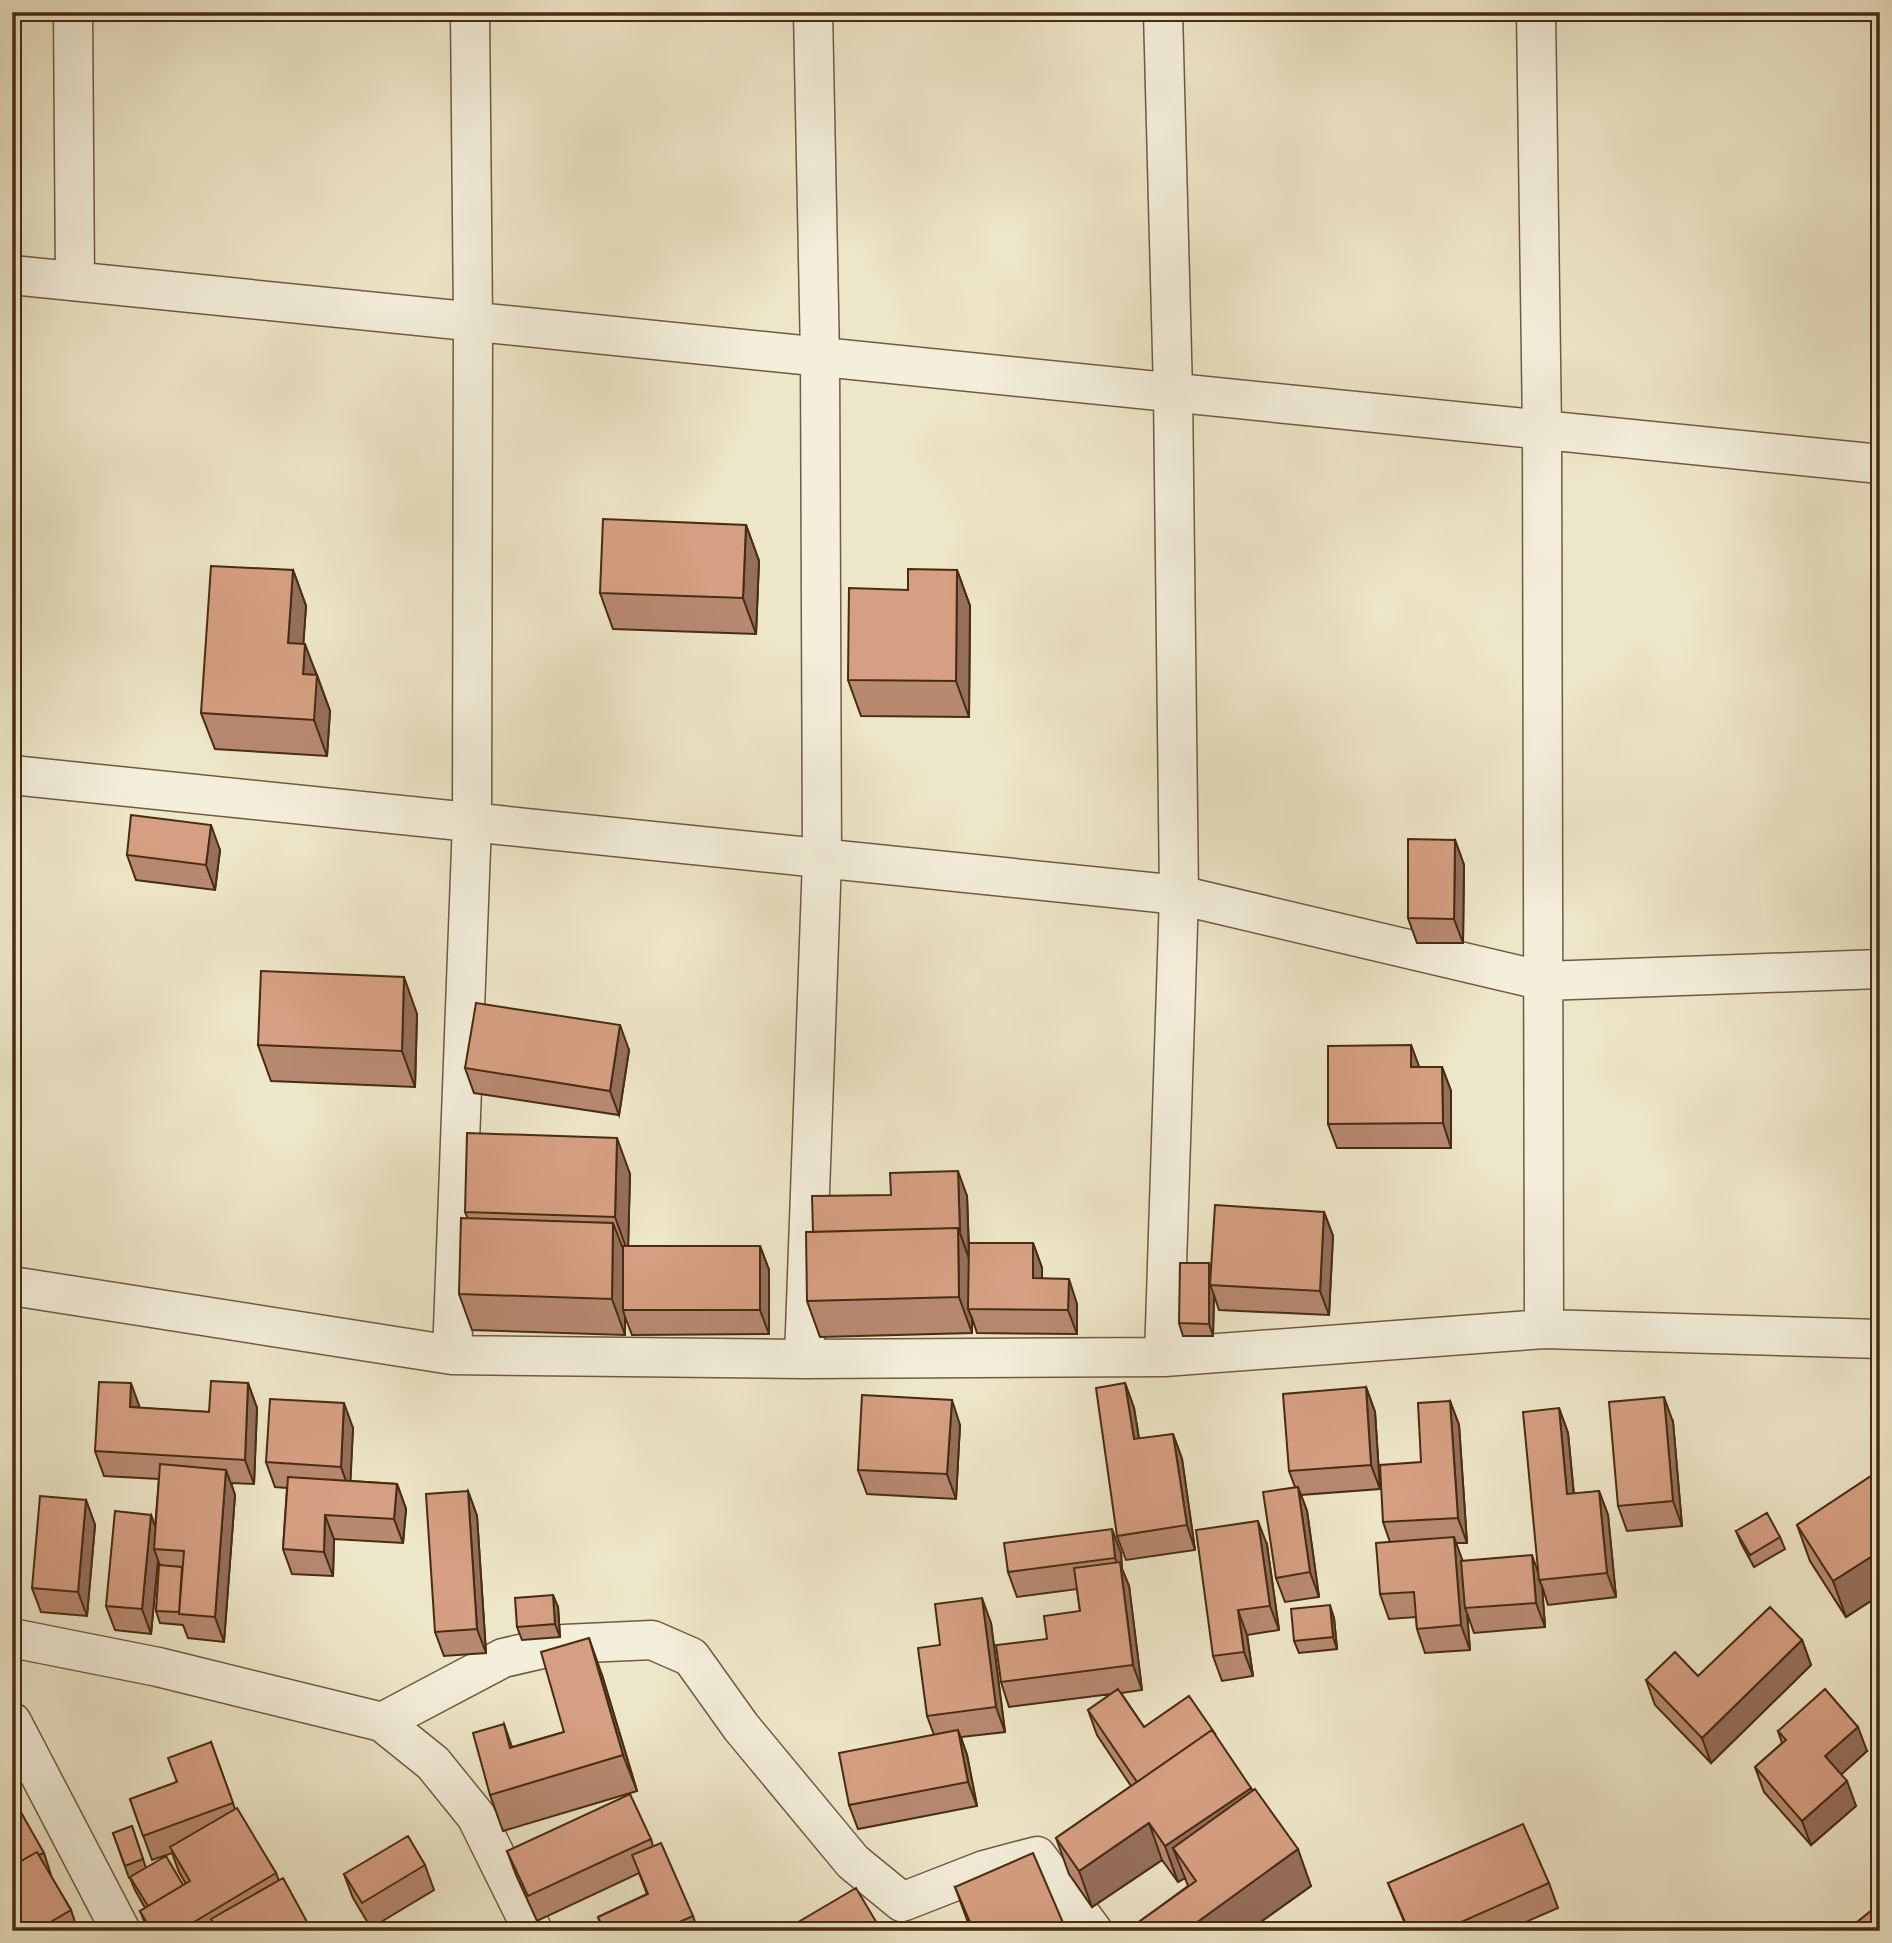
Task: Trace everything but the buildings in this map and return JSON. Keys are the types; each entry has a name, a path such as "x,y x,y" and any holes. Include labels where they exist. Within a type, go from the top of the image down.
{"street":[{"path":"73,12 75,281"},
{"path":"452,1355 472,822 473,321 470,12"},
{"path":"804,1359 822,859 820,356 813,12"},
{"path":"1163,12 1173,392 1180,895 1164,1357"},
{"path":"1536,12 1542,429 1544,1329"},
{"path":"12,275 1880,464"},
{"path":"12,775 1180,895 1544,981 1880,969"},
{"path":"12,1286 452,1355 804,1359 1164,1357 1544,1329 1880,1339"},
{"path":"12,1637 158,1667 382,1722 433,1763 476,1816 533,1931"},
{"path":"382,1722 503,1658 564,1644 652,1640 691,1657 741,1727 853,1862 901,1902 985,1870 1037,1856 1093,1931"},
{"path":"12,1722 121,1931"}]}
